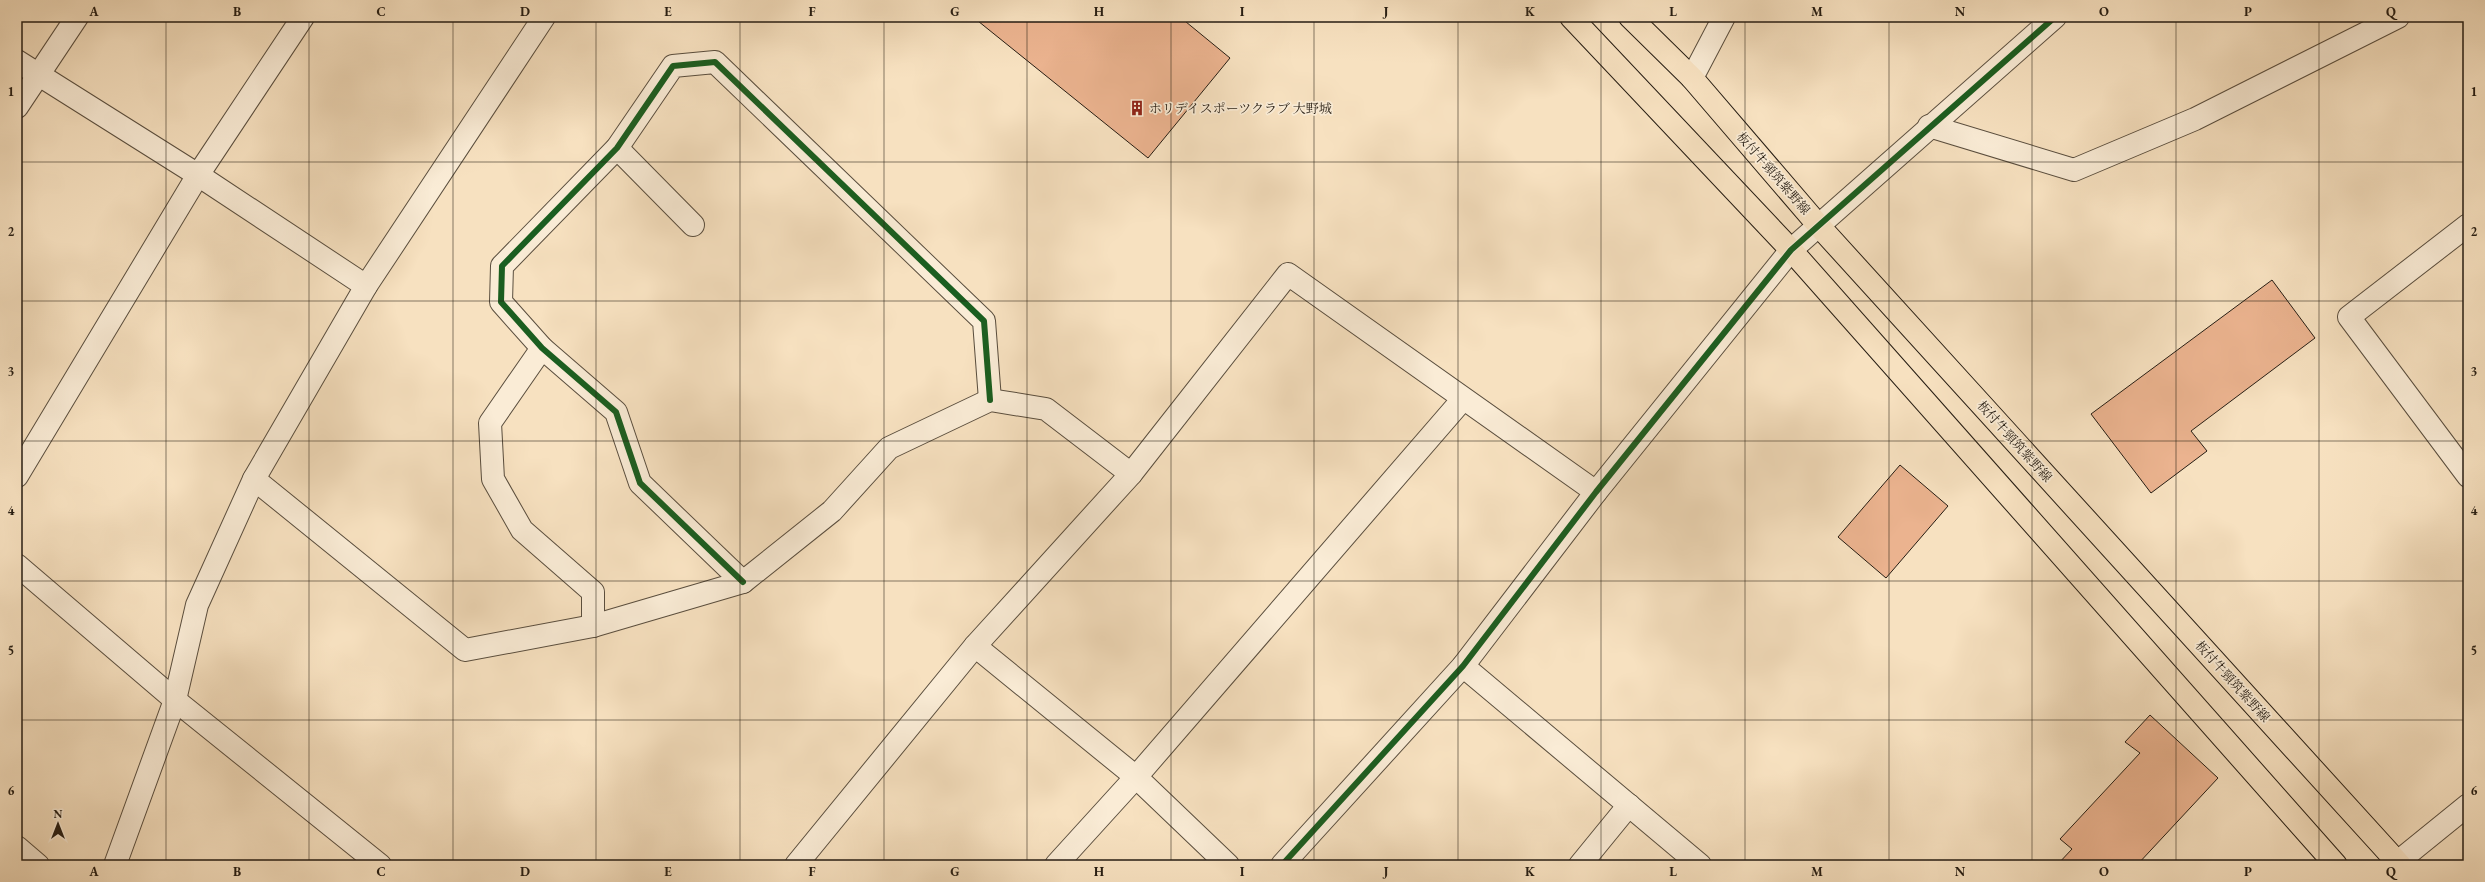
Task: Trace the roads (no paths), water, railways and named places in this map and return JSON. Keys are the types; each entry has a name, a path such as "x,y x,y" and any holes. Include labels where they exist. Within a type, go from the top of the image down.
{"main road":[{"path":"1571,17 1791,250 2336,865"},
{"name":"板付牛頸筑紫野線","path":"1630,17 1692,78 1819,226 2397,864"}],"street":[{"path":"17,107 38,72 77,17"},
{"path":"17,476 198,175 303,17"},
{"path":"116,865 175,700 197,605 254,480 366,286 544,17"},
{"path":"1692,78 1724,17"},
{"path":"1282,865 1463,666 1596,492 1791,250 2055,17"},
{"path":"1930,126 2074,170 2194,119 2390,18"},
{"path":"17,61 38,72 198,175 366,286"},
{"path":"743,582 640,483 616,412 542,348 501,302 502,266 617,148 673,66 715,62 984,321 990,400"},
{"path":"617,148 693,225"},
{"path":"2468,225 2348,317 2468,476"},
{"path":"796,865 975,646 1131,474 1288,274 1596,492"},
{"path":"542,348 490,423 493,480 522,530 593,592 593,626"},
{"path":"1056,865 1136,777 1463,399"},
{"path":"254,480 465,650 593,626 743,582 832,510 889,448 990,400 1046,409 1131,474"},
{"path":"17,565 175,700 380,865"},
{"path":"975,646 1136,777 1228,865"},
{"path":"1463,666 1700,865"},
{"path":"1580,865 1629,805"},
{"path":"2397,864 2468,805"},
{"path":"17,847 38,865"}],"place":[{"name":"ホリデイスポーツクラブ 大野城","path":"1137,108"}]}
